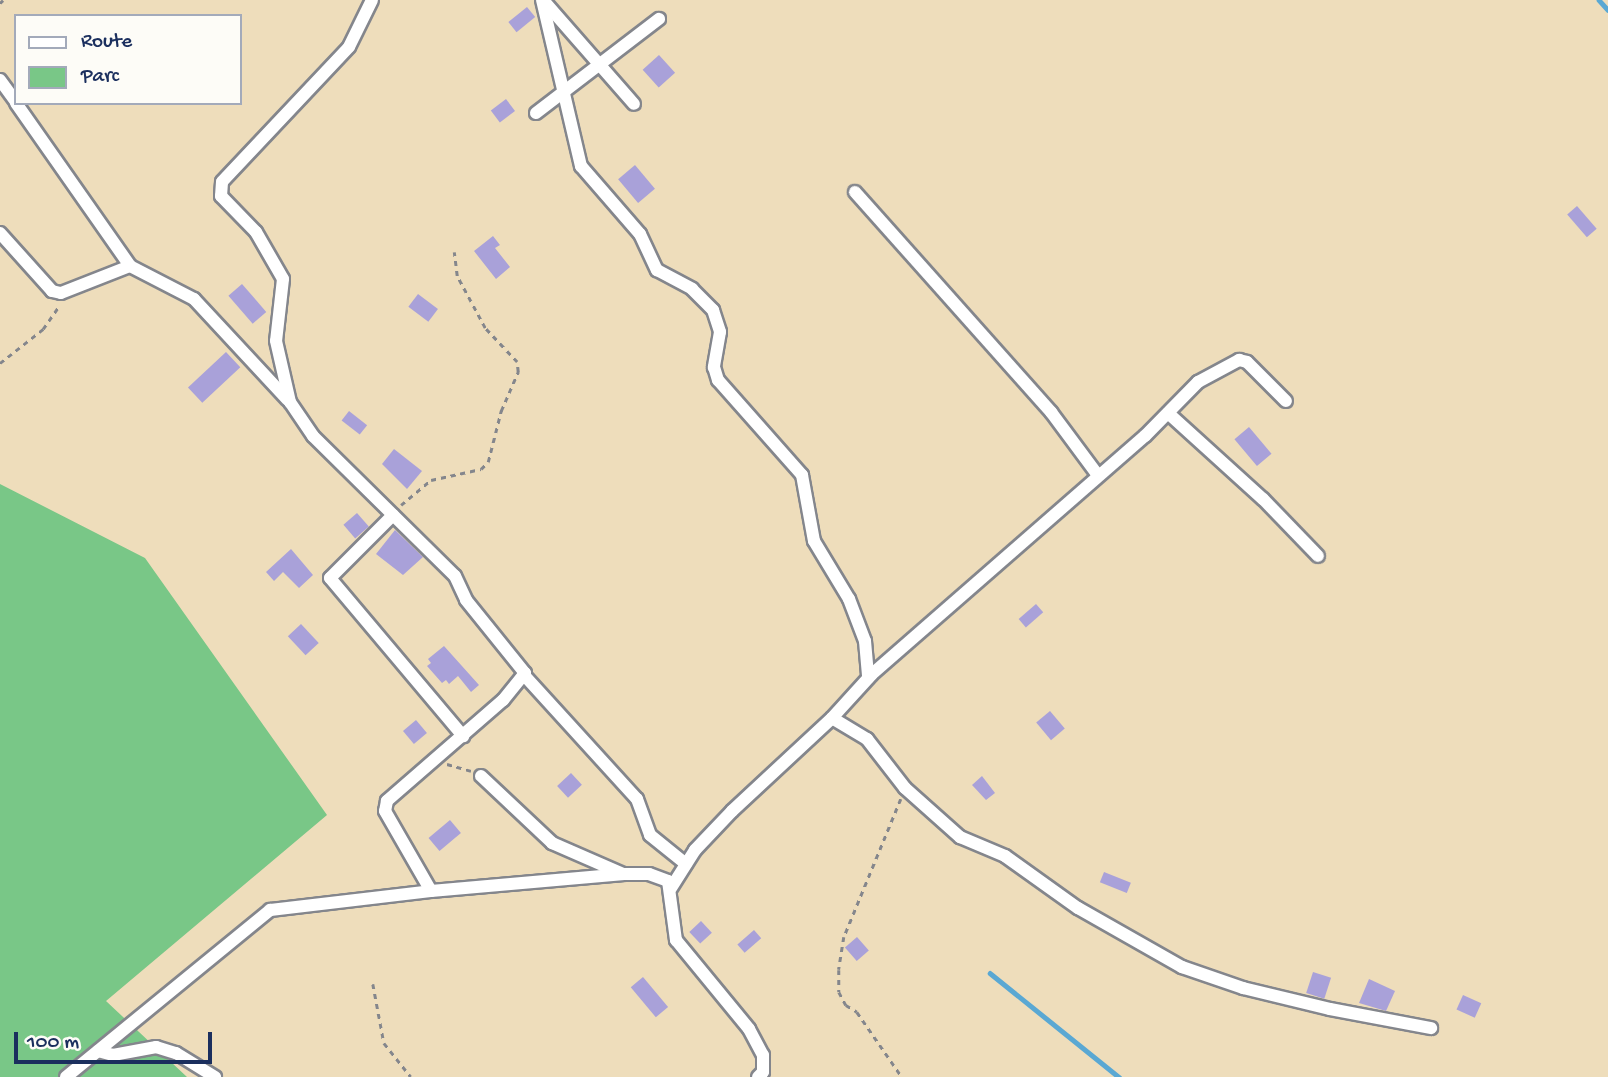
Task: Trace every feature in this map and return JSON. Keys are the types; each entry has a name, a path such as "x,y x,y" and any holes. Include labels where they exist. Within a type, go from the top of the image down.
{"street":[{"path":"542,0 634,104"},
{"path":"542,0 567,91 581,166 640,234 657,270 692,289 713,310 720,332 714,367 718,380 802,475 814,541 849,599 865,641 869,678"},
{"path":"290,402 276,341 283,279 256,232 221,195 222,182 349,47 366,3"},
{"path":"536,113 659,19"},
{"path":"0,80 14,100"},
{"path":"17,105 130,266 194,299 290,402 313,436 455,576 466,600 516,659 524,675 637,799 650,835 686,864"},
{"path":"855,192 1051,412 1097,474"},
{"path":"0,233 45,288 61,293 130,266"},
{"path":"758,1077 763,1072 763,1055 750,1029 676,940 671,888 686,864 761,782 832,718 869,678 1168,413 1198,382 1239,360 1247,362 1286,401"},
{"path":"1168,413 1263,499 1318,556"},
{"path":"393,515 330,578 463,736"},
{"path":"431,891 385,811 387,801 463,736 524,675"},
{"path":"832,718 867,739 905,789 960,836 1005,856 1078,908 1182,967 1305,1003 1431,1028"},
{"path":"481,776 552,843 624,874"},
{"path":"66,1077 270,910 431,891 624,874 660,877 671,888"},
{"path":"98,1051 113,1055 156,1047 176,1053 215,1077"}],"path":[{"path":"393,515 431,480 481,469 488,463 517,372 517,362 485,328 457,276 454,252"},
{"path":"0,363 59,312 61,293"},
{"path":"433,760 481,776"},
{"path":"902,1077 843,999 839,961 849,925 905,789"},
{"path":"373,984 384,1043 411,1077"}],"green space":[{"path":"0,484 145,558 327,815 106,1001 187,1077 0,1077"}],"building":[{"path":"527,7 535,17 517,32 508,22"},
{"path":"659,55 675,73 659,88 643,70"},
{"path":"506,99 515,111 500,122 491,110"},
{"path":"635,165 655,189 638,203 618,179"},
{"path":"1577,206 1597,229 1587,237 1567,215"},
{"path":"493,236 500,245 495,248 510,267 496,279 474,251"},
{"path":"242,284 266,312 253,324 228,296"},
{"path":"418,294 438,309 428,322 408,307"},
{"path":"226,352 240,367 202,403 188,387"},
{"path":"349,411 367,425 360,435 342,420"},
{"path":"1249,427 1271,454 1257,466 1234,439"},
{"path":"394,449 422,471 407,489 382,464"},
{"path":"357,513 369,527 355,538 343,525"},
{"path":"395,530 423,557 403,575 376,554"},
{"path":"291,549 313,575 299,588 283,572 274,581 266,572"},
{"path":"1036,604 1043,612 1026,627 1019,619"},
{"path":"301,624 319,643 306,655 288,636"},
{"path":"444,646 479,685 471,692 458,676 449,684 446,680 442,683 427,666 431,663 428,659"},
{"path":"1050,711 1065,729 1051,740 1036,723"},
{"path":"416,720 427,733 414,744 403,731"},
{"path":"571,773 582,785 568,798 557,786"},
{"path":"982,776 995,793 986,800 972,785"},
{"path":"450,820 461,833 439,851 429,838"},
{"path":"1104,872 1131,883 1127,893 1100,882"},
{"path":"701,921 712,933 700,944 689,932"},
{"path":"754,930 761,938 745,953 737,944"},
{"path":"857,937 869,951 857,961 845,947"},
{"path":"1313,972 1331,978 1324,999 1306,993"},
{"path":"643,977 668,1007 656,1017 631,987"},
{"path":"1369,979 1395,991 1386,1011 1359,1003"},
{"path":"1463,995 1481,1003 1475,1018 1456,1010"}],"waterway":[{"path":"1599,0 1608,10"},
{"path":"990,973 1119,1077"}]}
